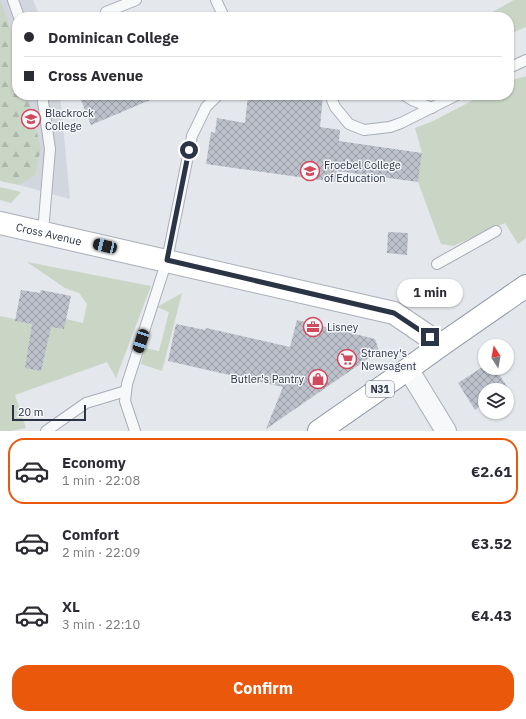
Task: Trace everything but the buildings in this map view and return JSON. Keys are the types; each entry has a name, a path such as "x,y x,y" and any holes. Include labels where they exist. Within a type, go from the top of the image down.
{"main road":[{"name":"Cross Avenue","path":"0,223 394,313 441,344"},
{"name":"N31","path":"319,431 441,344 526,286"}],"street":[{"path":"408,369 446,431"}],"lane":[{"path":"13,0 17,12"},
{"path":"106,12 136,0"},
{"path":"216,0 222,12"},
{"path":"514,66 526,60"},
{"path":"43,100 50,149 43,232"},
{"path":"136,431 125,401 127,384 167,260 192,136 206,108 213,100"},
{"path":"332,100 335,107 350,124 364,130 390,127 401,124 447,100"},
{"path":"412,100 432,108"},
{"path":"437,264 496,231"},
{"path":"46,431 86,403 126,391"}],"shaded area":[{"name":"Blackrock College","path":"0,0 33,0 38,12 12,12 12,100 60,100 70,199 19,185 0,143"}],"green space":[{"path":"0,0 12,34 12,100 28,100 41,148 35,175 19,185 0,181"},
{"path":"514,0 526,0 526,27 514,32 514,12 492,12"},
{"path":"526,76 526,238 518,244 505,223 453,246 441,244 418,182 422,153 415,128 433,121 473,100 514,100 514,80"},
{"path":"0,187 21,192 11,203 0,200"},
{"path":"27,262 151,286 116,378 107,362 15,395 26,428 0,431 0,316 15,319 15,321 32,324 29,345 31,349 50,326 64,329 66,319 83,323 87,304 79,293 65,288"},
{"path":"182,293 162,371 141,364 145,348 159,351 169,312 157,307"}],"place":[{"name":"Blackrock College","path":"31,119"},
{"name":"Froebel College of Education","path":"310,171"},
{"name":"Lisney","path":"313,327"},
{"name":"Straney's Newsagent","path":"347,359"},
{"name":"Butler's Pantry","path":"318,379"}],"route":[{"path":"189,150 167,260 394,313 430,337"}]}
